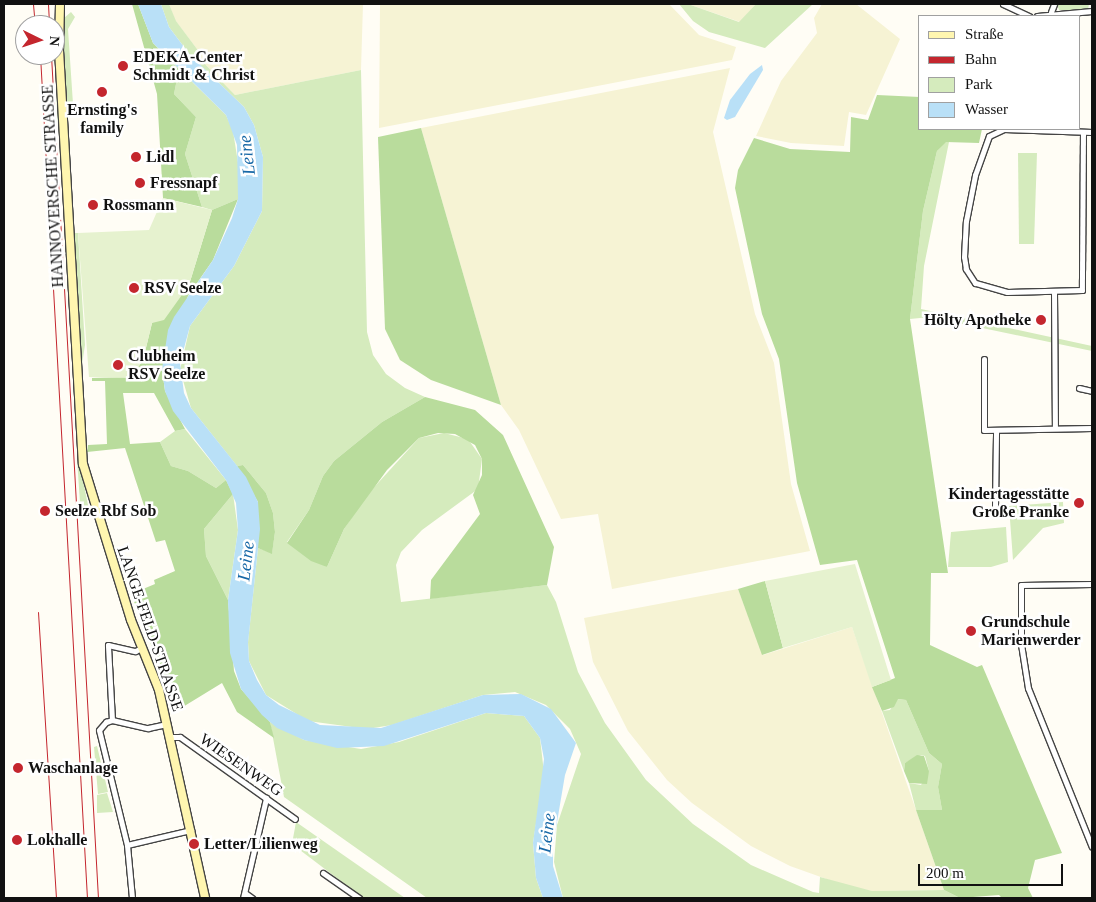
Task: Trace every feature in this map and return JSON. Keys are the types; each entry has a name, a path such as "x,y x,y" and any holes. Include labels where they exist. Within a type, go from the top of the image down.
{"street":[{"name":"HANNOVERSCHE STRASSE","path":"60,4 59,50 76,368"},
{"path":"1003,4 1027,15"},
{"path":"1051,12 1054,4"},
{"path":"1040,15 1051,12 1092,11"},
{"path":"1001,130 994,132 985,142 970,190 964,258 971,278 995,291 1054,292 1082,290 1082,132"},
{"path":"1030,130 1092,132"},
{"path":"1054,292 1055,428"},
{"path":"984,359 984,430 1092,428"},
{"name":"LANGE-FELD-STRASSE","path":"76,368 86,480 142,648 159,690 205,898"},
{"path":"1079,388 1092,391"},
{"path":"995,506 996,430"},
{"path":"1092,584 1021,584 1021,644 1028,688 1092,847"},
{"path":"112,720 108,645 134,651 142,648"},
{"path":"132,898 127,845 98,735 101,726 112,720 148,728 168,724"},
{"name":"WIESENWEG","path":"171,738 180,737 295,819"},
{"path":"252,898 244,896 266,798"},
{"path":"127,845 191,830"},
{"path":"323,873 358,898"}],"shaded area":[{"path":"169,4 363,4 361,70 235,95 197,56 200,53 175,20"},
{"path":"380,4 669,4 699,35 736,47 732,60 379,128"},
{"path":"688,4 756,4 740,22"},
{"path":"822,4 856,4 900,39 866,115 849,112 844,146 791,143 756,136 781,81 817,33 814,18"},
{"path":"730,68 713,132 755,314 774,363 791,484 810,551 612,589 598,514 561,519 519,430 501,405 421,128"},
{"path":"738,589 763,655 852,627 944,890 872,891 846,886 790,866 751,846 692,803 667,780 628,731 593,662 584,618"}],"green space":[{"path":"132,4 138,4 153,43 179,69 174,94 196,117 185,154 202,207 163,198 157,94"},
{"path":"161,4 169,4 176,21 200,53 197,56 235,95 361,70 367,332 373,355 386,374 405,388 425,397 382,422 334,461 323,476 309,510 287,542 327,567 344,529 367,495 419,438 444,433 468,439 482,459 478,489 422,530 401,552 396,565 401,602 547,585 556,602 578,672 605,723 646,780 693,824 751,865 813,892 819,893 820,877 872,891 944,890 960,898 563,898 554,862 557,825 581,754 570,729 546,705 515,692 483,695 392,725 367,729 308,721 266,695 249,661 248,642 258,548 272,553 275,532 273,513 266,493 243,465 237,466 191,408 180,370 190,326 234,266 262,211 263,157 254,125 244,107 190,55 169,27"},
{"path":"679,4 688,4 739,22 756,4 813,4 765,48 709,32 693,21"},
{"path":"1057,4 1089,4 1088,10 1059,10"},
{"path":"71,12 75,17 68,29 73,104 67,107 65,65 65,17"},
{"path":"56,65 62,162 57,116"},
{"path":"179,69 226,115 233,131 239,169 238,199 212,210 202,207 185,154 196,117 174,94"},
{"path":"877,95 918,97 918,130 982,130 979,143 946,142 937,151 923,211 910,319 948,573 931,573 930,645 977,667 982,665 1062,853 1035,860 1028,888 1033,898 1002,898 999,895 960,898 944,890 916,810 942,810 938,787 942,764 929,753 906,700 898,699 894,707 882,711 872,687 895,678 857,560 820,565 797,483 779,359 762,314 735,188 738,170 754,138 790,149 850,152 851,117 868,120"},
{"path":"421,128 501,405 431,380 400,360 385,329 378,137"},
{"path":"945,142 949,142 924,266 921,309 1092,346 1092,351 930,317 910,319 923,211 937,151"},
{"path":"1018,153 1037,153 1034,244 1019,244"},
{"name":"RSV Seelze","path":"163,198 212,210 189,285 164,320 152,323 143,360 131,378 89,377 78,233 149,230"},
{"path":"238,199 213,260 188,296 162,369 165,391 185,429 175,431 154,393 123,393 130,444 160,442 171,466 188,471 216,488 226,480 233,494 204,529 206,556 228,600 234,671 241,689 270,722 274,738 237,712 222,683 173,713 163,675 131,594 155,584 154,580 175,571 165,540 156,542 125,448 87,452 88,445 107,444 105,381 92,381 92,378 131,377 143,360 152,323 189,285 212,210"},
{"path":"74,233 78,233 85,345 82,364"},
{"path":"425,397 475,410 503,435 554,547 547,585 430,599 431,580 480,514 473,495 482,475 482,459 475,445 455,434 438,433 419,438 387,470 344,529 327,567 311,561 287,543 309,510 323,476 334,461 382,422"},
{"path":"185,429 226,480 216,488 188,471 171,466 160,442 175,431"},
{"path":"77,451 90,515 81,517 77,459"},
{"path":"243,465 266,493 273,513 275,532 272,554 258,548 258,502 237,466"},
{"path":"233,494 238,530 228,600 206,556 204,529"},
{"path":"1063,502 1064,523 1043,528 1013,560 1009,506"},
{"path":"1006,527 1008,562 991,567 948,567 951,532"},
{"path":"855,564 891,680 872,687 852,627 783,648 765,581"},
{"path":"765,581 783,648 762,655 738,589"},
{"path":"897,699 906,700 929,753 942,764 938,787 942,810 916,810 909,783 921,785 929,771 925,756 921,755 905,763 904,771 882,711 890,710"},
{"path":"486,713 524,716 540,738 544,773 533,843 536,878 543,898 427,898 284,797 270,722 304,740 361,749 399,742"},
{"path":"97,746 108,792 98,794 94,747"},
{"path":"917,755 924,756 929,771 927,784 909,783 904,771 905,763"},
{"path":"107,793 113,812 97,813 97,795"},
{"path":"296,822 405,898 363,898 292,844"}],"water":[{"name":"Leine","path":"138,4 161,4 169,27 190,55 244,107 254,125 263,157 262,211 234,266 190,326 180,363 184,393 191,408 246,477 258,502 260,529 248,643 249,661 257,680 266,695 279,705 320,725 381,728 483,695 521,694 551,709 576,743 565,775 553,846 553,866 563,898 543,898 536,878 533,843 544,759 540,738 524,716 486,713 384,746 337,748 304,740 277,728 262,715 241,689 230,653 228,600 238,530 236,503 226,480 173,411 165,391 162,369 168,330 174,317 213,260 232,218 238,199 237,145 226,115 153,43"},
{"path":"762,65 763,70 735,117 727,120 724,118 730,100 750,74"}],"railway":[{"path":"33,4 34,15"},
{"path":"48,4 49,15"},
{"path":"41,65 87,898"},
{"path":"52,65 98,898"},
{"path":"38,612 56,898"}],"place":[{"name":"EDEKA-Center Schmidt & Christ","path":"123,66"},
{"name":"Ernsting's family","path":"102,92"},
{"name":"Lidl","path":"136,157"},
{"name":"Fressnapf","path":"140,183"},
{"name":"Rossmann","path":"93,205"},
{"name":"RSV Seelze","path":"134,288"},
{"name":"Hölty Apotheke","path":"1041,320"},
{"name":"Clubheim RSV Seelze","path":"118,365"},
{"name":"Kindertagesstätte Große Pranke","path":"1079,503"},
{"name":"Seelze Rbf Sob","path":"45,511"},
{"name":"Grundschule Marienwerder","path":"971,631"},
{"name":"Waschanlage","path":"18,768"},
{"name":"Lokhalle","path":"17,840"},
{"name":"Letter/Lilienweg","path":"194,844"}]}
